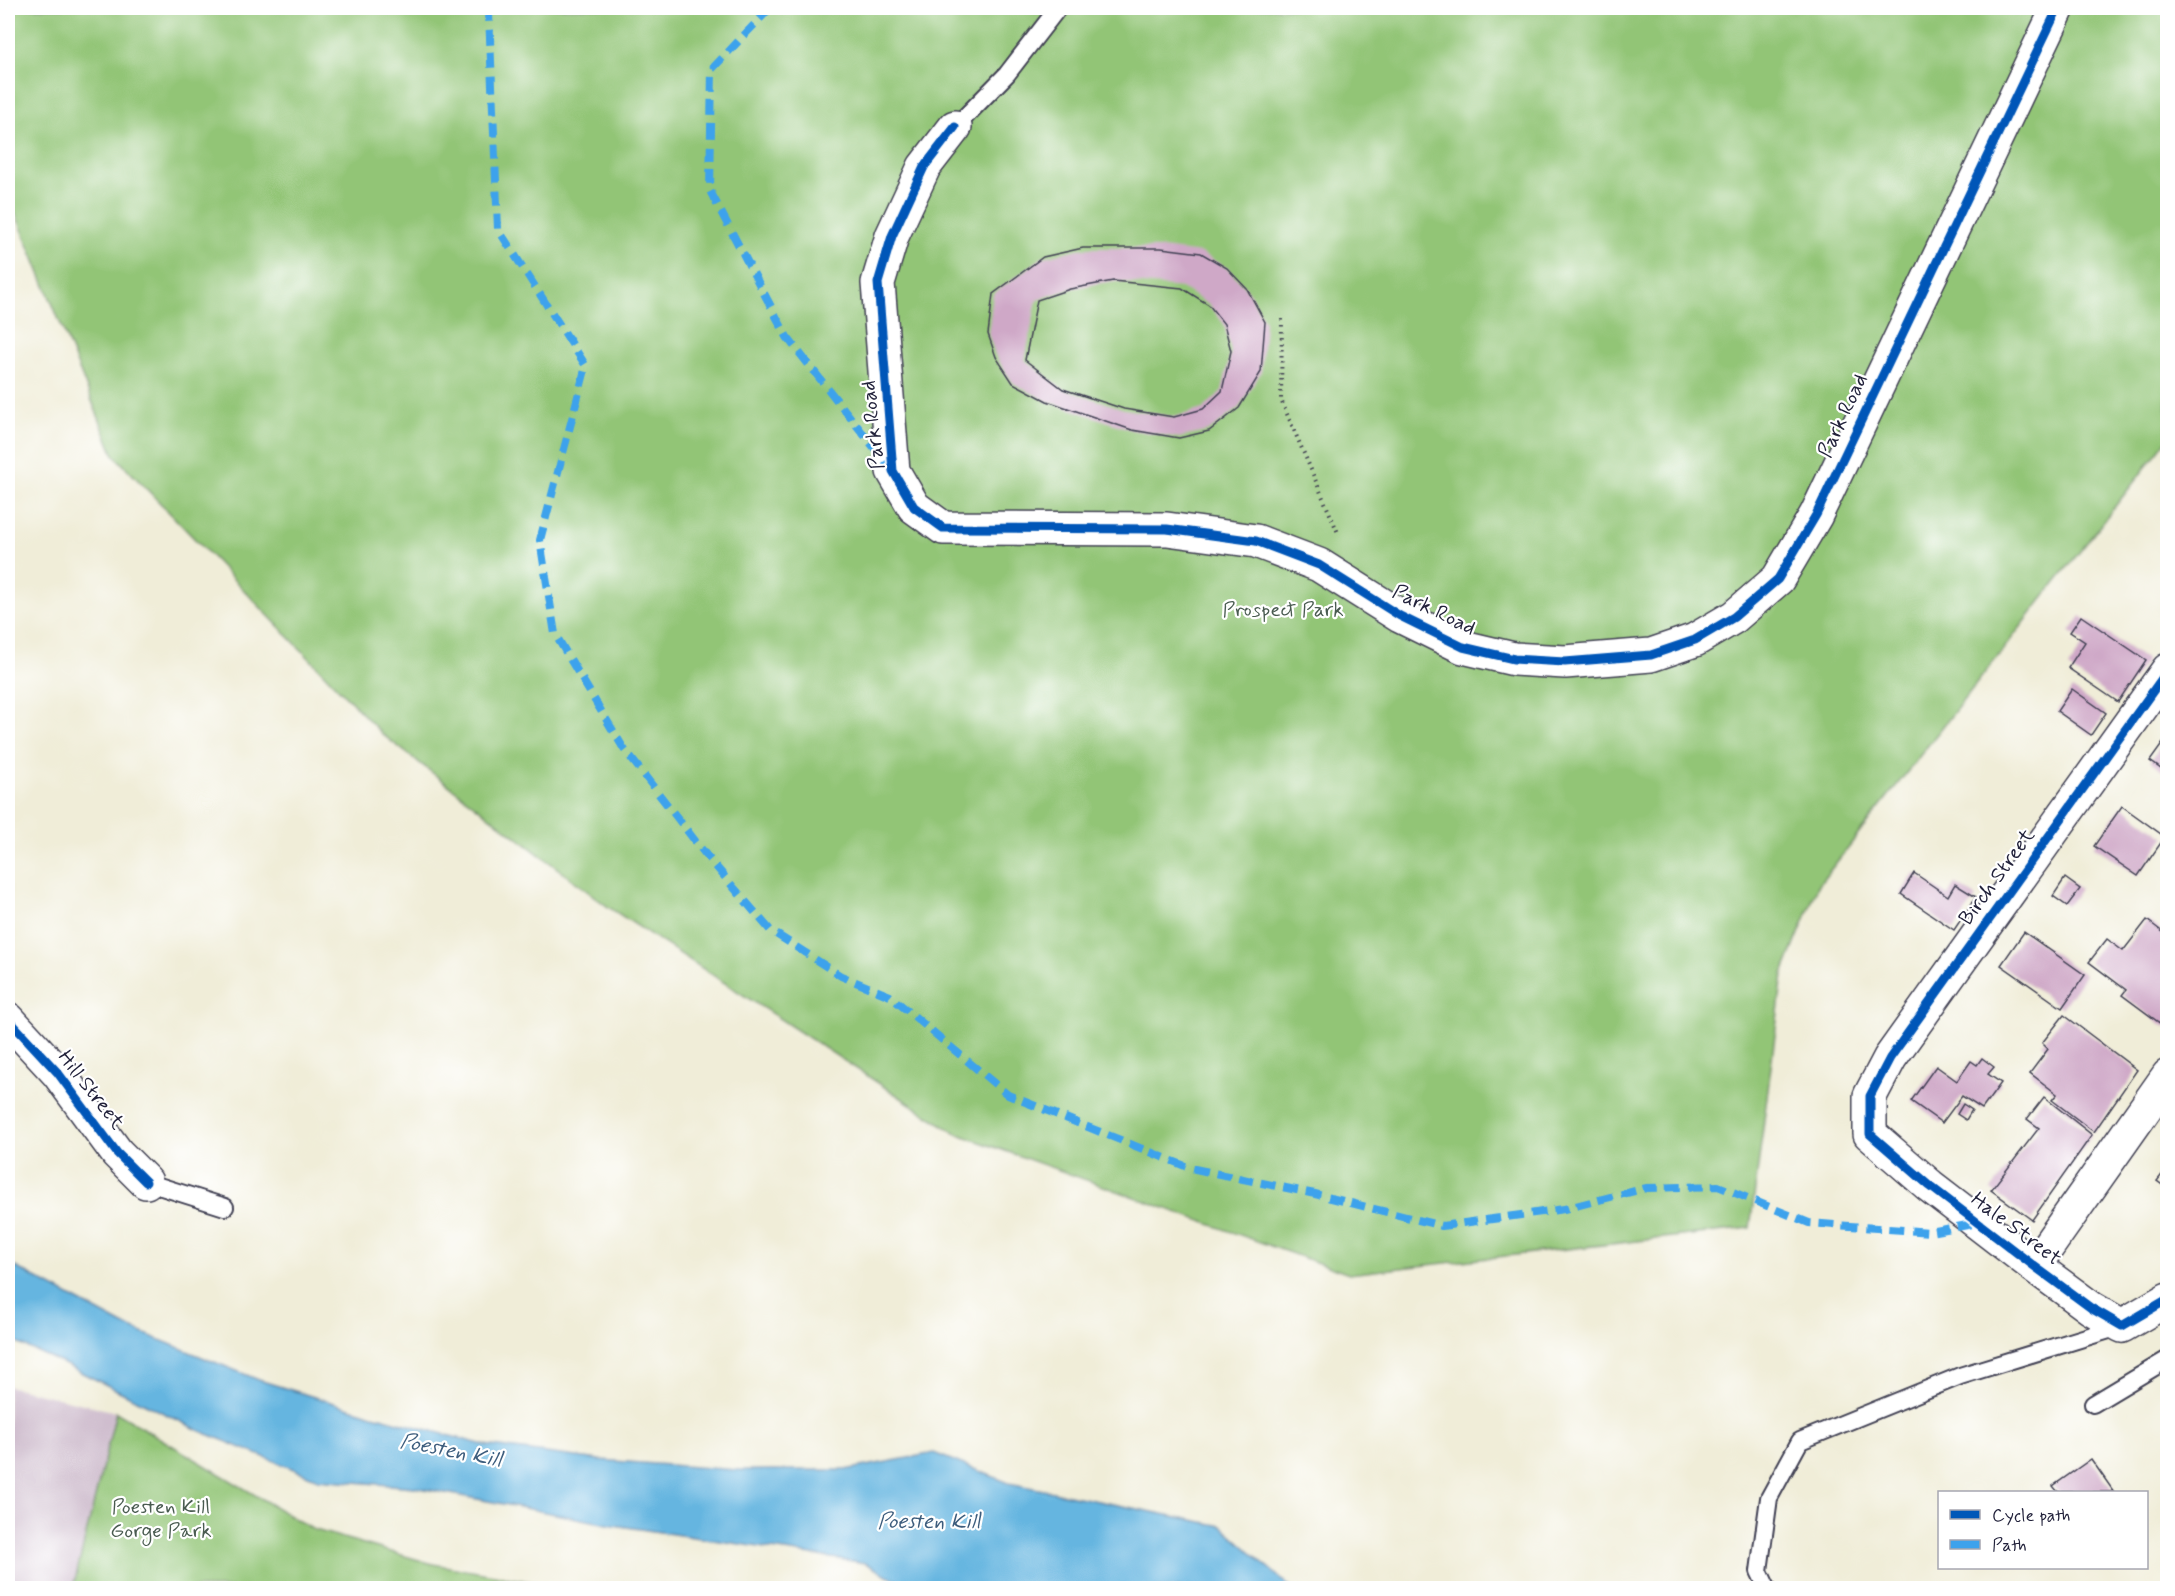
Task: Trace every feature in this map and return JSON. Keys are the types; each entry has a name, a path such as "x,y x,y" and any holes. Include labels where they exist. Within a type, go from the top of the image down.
{"street":[{"name":"Park Road","path":"955,127 924,167 892,237 878,283 893,471 914,507 943,528 1167,529 1256,541 1319,565 1400,616 1463,647 1514,659 1565,662 1651,654 1695,640 1734,617 1778,579 1816,515 2058,8"},
{"name":"Birch Street","path":"1871,1111 1870,1096 1890,1058 2168,670"},
{"name":"Hill Street","path":"8,1019 58,1073 117,1153 146,1182"},
{"path":"2034,1266 2168,1076"},
{"name":"Hale Street","path":"1871,1111 1870,1134 1930,1186 2091,1308 2122,1326"},
{"path":"2122,1326 2168,1299"}],"lane":[{"path":"955,127 1007,74 1058,8"},
{"path":"146,1182 225,1208"},
{"path":"1767,1588 1759,1571 1768,1498 1800,1441 1960,1376 2122,1326"},
{"path":"2093,1404 2168,1359"}],"path":[{"path":"1282,320 1281,400 1340,536"}],"shaded area":[{"path":"8,1386 116,1412 73,1588 8,1588"}],"green space":[{"name":"Prospect Park","path":"8,8 2167,8 2167,440 1818,886 1783,974 1750,1228 1349,1274 955,1133 608,907 383,735 114,455 8,195"},
{"name":"Poesten Kill Gorge Park","path":"116,1412 312,1529 433,1564 565,1588 73,1588"}],"water":[{"name":"Poesten Kill","path":"8,1263 123,1325 259,1380 373,1415 484,1445 600,1460 738,1470 845,1470 934,1453 1009,1483 1222,1526 1291,1588 911,1588 865,1563 613,1525 414,1487 318,1479 200,1431 8,1339"}],"building":[{"path":"1083,248 1161,248 1201,253 1227,268 1247,289 1265,322 1261,372 1239,408 1209,431 1179,438 1132,430 1047,401 1013,383 996,357 988,334 993,294 1043,257","holes":["1113,281 1182,288 1209,305 1224,324 1231,351 1222,391 1203,409 1174,417 1124,409 1063,389 1025,360 1037,300 1070,289"]},
{"path":"2081,616 2146,660 2118,702 2068,668 2085,642 2070,632"},
{"path":"2072,689 2106,713 2091,735 2057,711"},
{"path":"2168,736 2168,774 2150,761"},
{"path":"2122,806 2165,837 2138,876 2094,846"},
{"path":"1914,873 1948,896 1955,884 1976,897 1954,930 1901,894"},
{"path":"2065,878 2080,889 2067,906 2053,896"},
{"path":"2147,920 2168,936 2168,1024 2165,1027 2122,995 2126,990 2089,962 2107,939 2123,951"},
{"path":"2024,932 2085,975 2062,1008 2001,965"},
{"path":"2064,1015 2137,1070 2094,1132 2052,1100 2057,1094 2030,1073 2048,1049 2042,1043"},
{"path":"1982,1058 1994,1067 1988,1074 2001,1083 1982,1109 1962,1096 1942,1123 1911,1101 1936,1066 1957,1081 1971,1061 1977,1065"},
{"path":"2044,1097 2092,1135 2032,1220 1991,1190 2039,1128 2027,1119"},
{"path":"1963,1104 1972,1110 1966,1120 1957,1114"},
{"path":"2168,1167 2168,1189 2157,1181"},
{"path":"2091,1459 2113,1491 2057,1491 2053,1486"}],"marked path":[{"path":"493,8 489,14 498,229 586,366 540,540 555,634 624,749 706,855 770,930 841,976 890,996 1008,1095 1190,1168 1315,1194 1442,1226 1564,1209 1646,1188 1718,1186 1809,1223 1930,1232 1978,1223"},
{"path":"770,8 712,69 710,191 787,337 891,469"}],"cycle path":[{"path":"955,127 924,167 892,236 878,283 893,471 914,507 943,528 1167,529 1256,541 1319,565 1400,616 1463,647 1514,659 1565,662 1651,655 1695,640 1734,617 1778,579 1816,515 2058,8"},
{"path":"2168,670 1890,1058 1870,1096 1870,1134 1930,1186 2091,1308 2122,1326 2168,1299"},
{"path":"8,1019 58,1073 117,1153 146,1182"}]}
